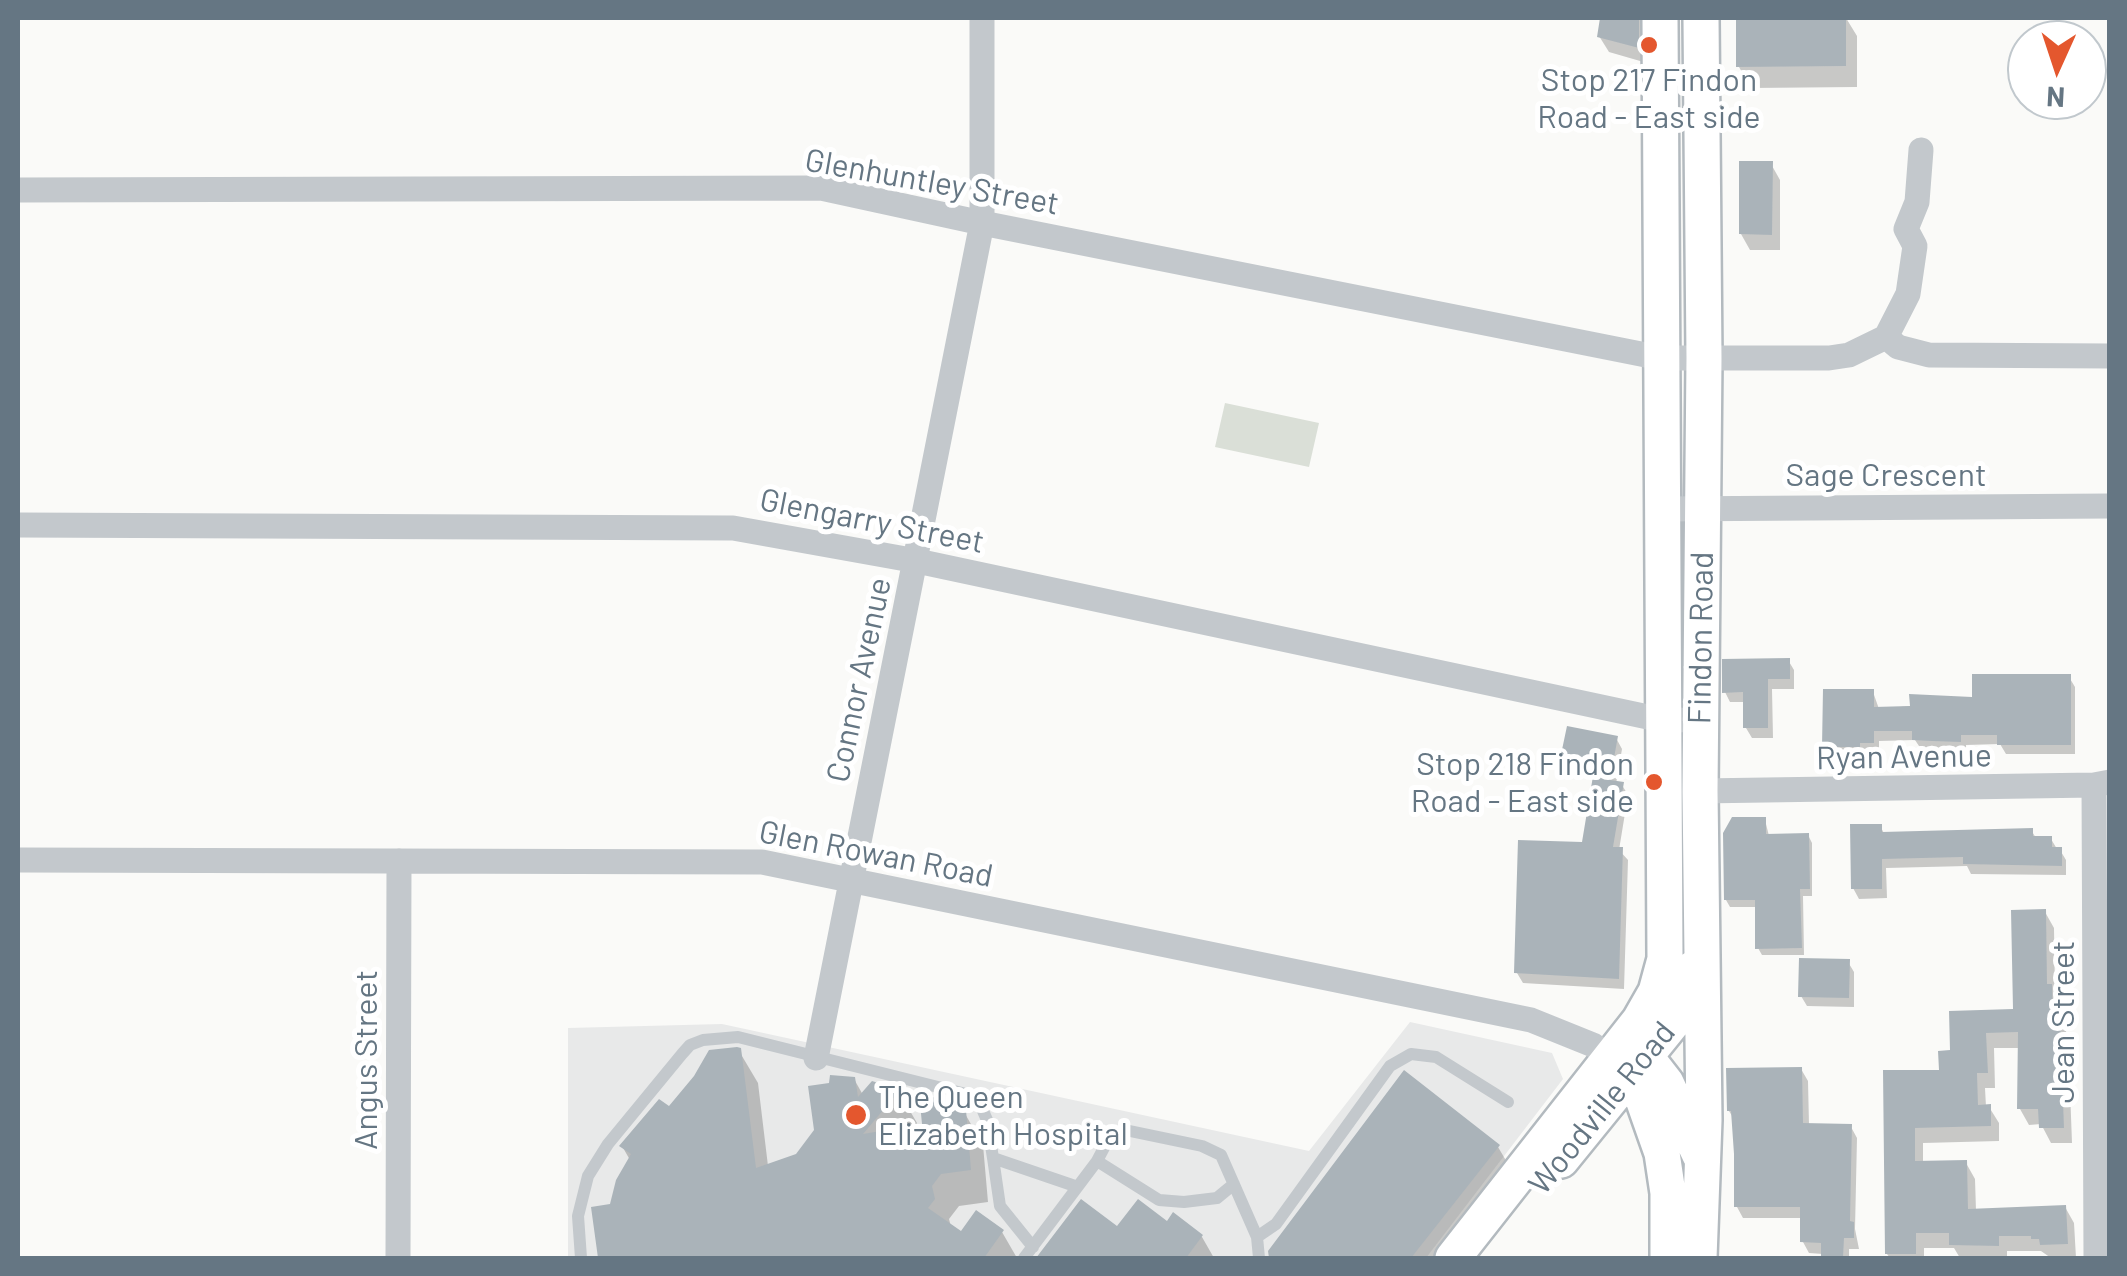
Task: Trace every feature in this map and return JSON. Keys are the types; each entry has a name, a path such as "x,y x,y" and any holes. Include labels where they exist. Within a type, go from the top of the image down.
{"main road":[{"name":"Findon Road","path":"1627,1058 1656,992 1665,959 1660,18"},
{"name":"Findon Road","path":"1699,1258 1704,1120 1700,790 1704,358 1701,18"},
{"name":"Woodville Road","path":"1453,1258 1627,1058 1673,1022 1685,1000 1702,947"},
{"name":"Woodville Road","path":"1483,1258 1595,1116 1627,1058"},
{"path":"1627,1058 1662,1153 1668,1194 1668,1258"},
{"path":"1627,1058 1666,1083 1700,1156"},
{"path":"1595,1116 1624,1123 1662,1153"}],"street":[{"name":"Connor Avenue","path":"816,1058 982,224 982,18"},
{"path":"1921,150 1917,202 1906,229 1914,240 1913,273 1908,294 1886,336 1898,347 1928,355 2110,356"},
{"name":"Glenhuntley Street","path":"18,190 821,188 982,224 1661,358 1828,358 1849,355 1886,336"},
{"name":"Sage Crescent","path":"1662,509 2110,506"},
{"name":"Glengarry Street","path":"18,525 733,528 916,561 1662,720 1700,720"},
{"name":"Ryan Avenue","path":"1700,790 2102,783"},
{"name":"Jean Street","path":"2096,1258 2102,783"},
{"name":"Glen Rowan Road","path":"18,860 762,862 1531,1020 1555,1018 1627,1058"},
{"name":"Angus Street","path":"398,1258 399,861"}],"lane":[{"path":"581,1258 578,1216 588,1176 608,1144 690,1045 721,1036 966,1094 980,1104 987,1120 1000,1206 1033,1246"},
{"path":"1257,1238 1276,1224 1390,1066 1411,1054 1436,1057 1508,1102"},
{"path":"1024,1258 1097,1161 1108,1140 1125,1130 1202,1146 1221,1155 1257,1238 1258,1258"},
{"path":"993,1158 1076,1186"},
{"path":"1097,1161 1159,1200 1216,1198 1234,1184"}],"shaded area":[{"path":"1225,403 1319,423 1309,467 1215,447"},
{"name":"The Queen Elizabeth Hospital","path":"1410,1022 1552,1053 1563,1079 1426,1258 568,1258 568,1028 722,1024 1309,1151"}],"building":[{"path":"1600,18 1639,18 1639,48 1597,37"},
{"path":"1736,18 1846,18 1846,66 1736,67"},
{"path":"1739,161 1773,161 1772,235 1739,234"},
{"path":"1790,658 1790,679 1768,679 1768,728 1743,728 1743,692 1722,693 1722,659"},
{"path":"1972,674 2071,674 2071,745 1997,745 1997,735 1961,735 1961,742 1912,740 1912,731 1874,731 1874,743 1822,747 1823,689 1874,689 1874,707 1910,706 1909,694 1972,697"},
{"path":"1567,726 1618,736 1610,780 1624,782 1613,847 1623,847 1619,979 1514,973 1518,840 1582,842 1594,770 1559,764"},
{"path":"1732,817 1766,817 1766,834 1809,833 1810,889 1800,889 1802,948 1755,949 1755,900 1724,900 1723,833"},
{"path":"1850,824 1882,824 1882,832 2033,828 2033,836 2052,836 2052,847 2062,847 2062,866 1963,864 1963,857 1882,859 1882,889 1851,889"},
{"path":"2046,909 2047,984 2052,984 2053,1017 2060,1017 2064,1128 2039,1128 2038,1109 2017,1109 2018,1032 1986,1033 1988,1073 1977,1073 1978,1105 1991,1104 1991,1126 1915,1128 1915,1161 1967,1160 1968,1209 2066,1205 2068,1244 2040,1245 2039,1239 2031,1236 1999,1236 1999,1246 1949,1245 1949,1233 1916,1233 1916,1254 1885,1254 1883,1070 1939,1070 1938,1051 1950,1050 1949,1011 2013,1009 2011,910"},
{"path":"1799,958 1850,959 1849,998 1798,997"},
{"path":"741,1048 756,1168 796,1154 814,1130 808,1086 829,1083 830,1075 855,1077 858,1097 872,1081 900,1090 863,1134 922,1124 920,1103 930,1096 966,1110 971,1170 941,1174 932,1186 935,1199 928,1208 961,1231 976,1210 1004,1230 984,1258 598,1258 591,1207 610,1204 616,1180 631,1154 619,1146 659,1099 669,1106 709,1050"},
{"path":"1802,1067 1803,1123 1852,1124 1850,1221 1854,1222 1854,1238 1844,1238 1843,1258 1821,1258 1821,1243 1800,1242 1800,1207 1734,1207 1734,1154 1726,1068"},
{"path":"1404,1070 1500,1145 1411,1258 1269,1258 1268,1251"},
{"path":"1081,1199 1117,1226 1138,1199 1167,1221 1173,1212 1203,1235 1186,1258 1036,1258"}],"place":[{"name":"Stop 217 Findon Road - East side","path":"1649,45"},
{"name":"Stop 218 Findon Road - East side","path":"1654,782"},
{"name":"The Queen Elizabeth Hospital","path":"856,1115"}]}
